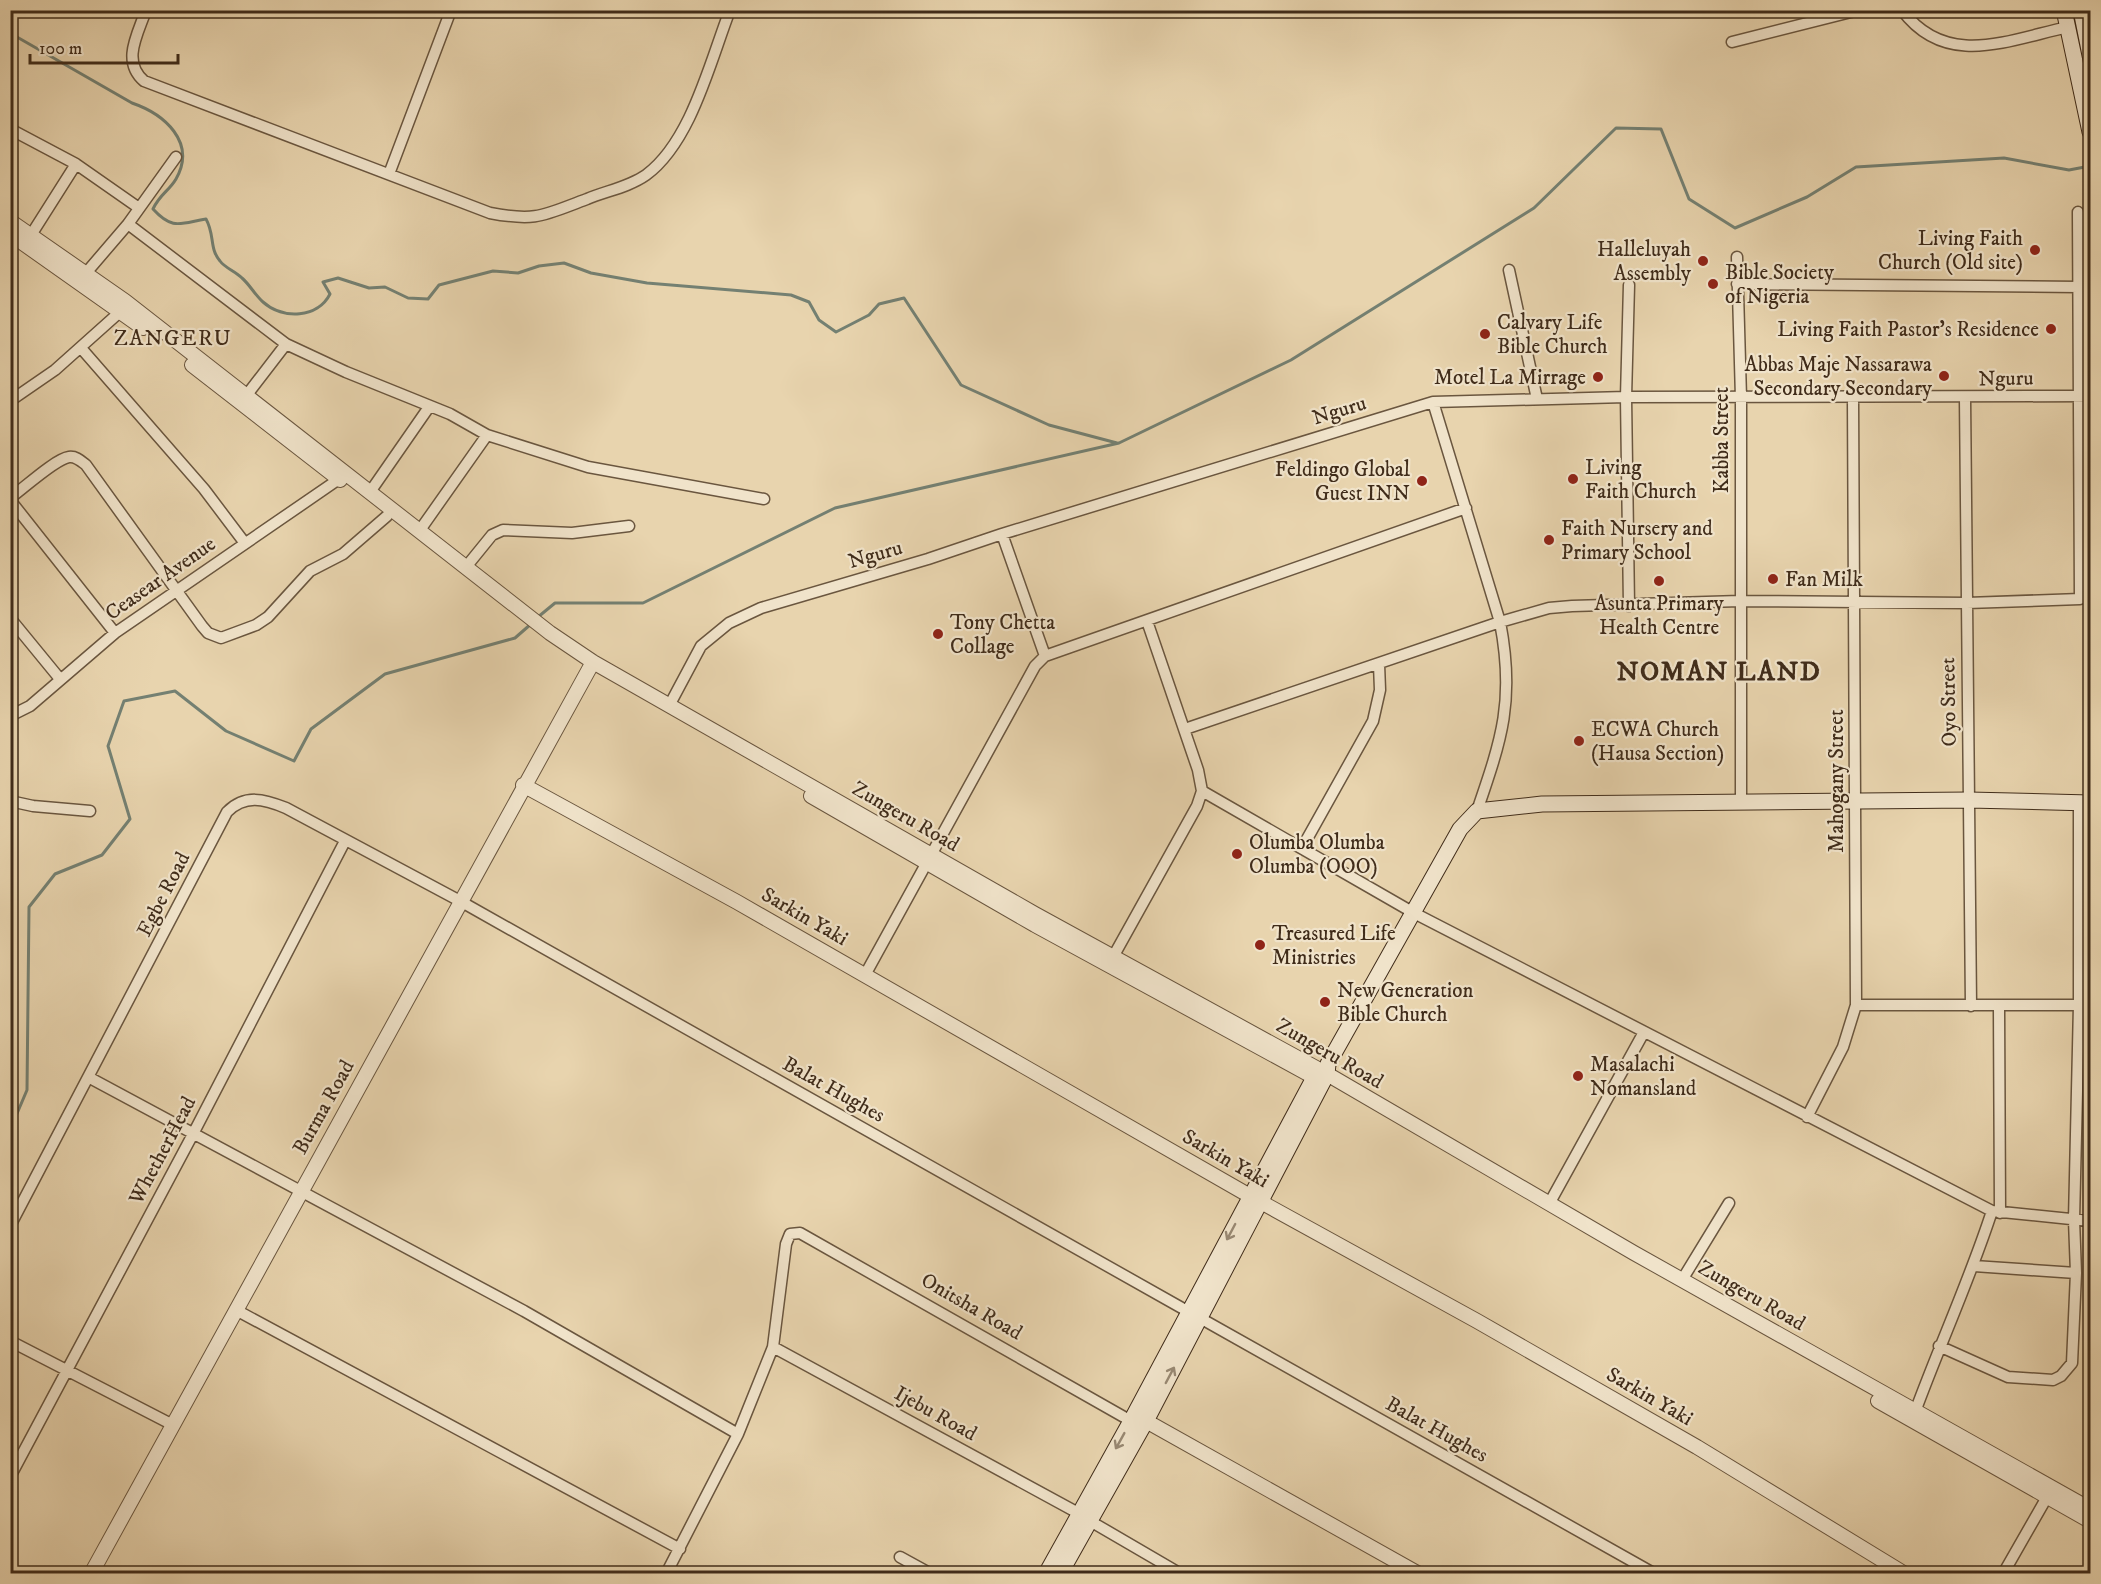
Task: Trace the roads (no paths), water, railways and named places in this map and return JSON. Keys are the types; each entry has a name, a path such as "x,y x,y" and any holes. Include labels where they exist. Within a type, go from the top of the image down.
{"main road":[{"path":"2064,10 2090,130"},
{"path":"2080,10 2091,55"},
{"path":"1046,1574 1085,1517 1139,1421 1322,1074 1460,829 1477,811 1542,804 1969,800 2085,802"},
{"path":"1060,1574 1085,1517"}],"street":[{"path":"146,10 131,53 135,70 144,81 490,213 531,219 644,176 662,162 686,128 730,10"},
{"path":"389,174 451,10"},
{"path":"1732,42 1859,10"},
{"path":"1902,10 1914,27 1935,40 1957,46 1973,47 2068,27"},
{"path":"10,129 76,164 139,208"},
{"path":"86,273 128,224 176,157"},
{"path":"31,235 76,164"},
{"path":"1185,729 1500,622 1549,608 1740,601 1967,603 2080,599 2085,396 2079,287 2078,212"},
{"path":"10,221 86,273 246,396 420,530 530,621"},
{"path":"128,224 286,344 429,407 450,414 487,435 588,468 764,499"},
{"path":"10,234 121,311 291,445 530,621"},
{"name":"Kabba Street","path":"1737,257 1742,398 1741,803"},
{"path":"1509,270 1536,399"},
{"path":"1737,284 2079,287"},
{"path":"1629,285 1626,397 1629,606"},
{"path":"10,401 81,348 121,311"},
{"path":"246,396 286,344"},
{"path":"81,348 204,489 244,542"},
{"name":"Nguru","path":"669,706 702,646 729,623 761,608 928,559 1002,534 1433,402 1626,397 2085,396"},
{"name":"Mahogany Street","path":"1807,1117 1843,1047 1856,1005 1856,602 1853,398"},
{"name":"Oyo Street","path":"1965,398 1971,1006"},
{"path":"1433,402 1500,622 1506,655 1508,697 1500,743 1477,811"},
{"path":"370,492 429,407"},
{"path":"420,530 487,435"},
{"path":"115,633 10,499 63,459 69,457 80,460 86,465 208,633 221,638 239,632 268,617 310,571 343,554 387,516"},
{"name":"Ceasear Avenue","path":"10,716 30,706 115,633 178,591 244,542 339,479"},
{"path":"865,975 1035,666 1045,656 1466,508"},
{"path":"466,567 492,535 504,530 572,533 629,526"},
{"path":"1002,534 1045,656"},
{"path":"10,618 60,679"},
{"name":"Zungeru Road","path":"530,621 590,666 669,706 928,857 1322,1074 1859,1381 2091,1509"},
{"path":"1113,957 1197,806 1202,791 1185,729 1147,621"},
{"path":"1302,848 1373,722 1380,690 1379,664"},
{"path":"590,666 928,857 1053,936 1322,1074 1637,1265 2091,1521"},
{"name":"Burma Road","path":"92,1574 590,666"},
{"name":"Sarkin Yaki","path":"523,785 865,975 1255,1199 1477,1321 1687,1442 1905,1574"},
{"path":"1202,791 1414,914 1996,1212 2091,1221"},
{"name":"Egbe Road","path":"10,1226 90,1078 227,812 236,803 247,800 269,801 460,901"},
{"path":"10,801 33,806 90,811"},
{"path":"1939,1346 2008,1377 2053,1380 2061,1376 2072,1363 2075,1345 2074,1220 2085,1005 2085,802"},
{"name":"WhetherHead","path":"10,1477 65,1370 193,1134 345,841"},
{"name":"Balat Hughes","path":"460,901 1655,1574"},
{"path":"1856,1005 2085,1005"},
{"path":"1915,1412 1939,1346 1996,1212 1999,1006"},
{"path":"1549,1204 1644,1032"},
{"path":"90,1078 524,1311 738,1434"},
{"path":"1682,1280 1729,1203"},
{"name":"Onitsha Road","path":"773,1347 790,1234 800,1233 1419,1574"},
{"path":"1974,1266 2076,1273"},
{"path":"236,1310 680,1549"},
{"path":"10,1341 173,1425"},
{"path":"666,1574 738,1434 773,1347"},
{"name":"Ijebu Road","path":"773,1347 1085,1517 1181,1574"},
{"path":"2003,1574 2047,1497"},
{"path":"900,1557 931,1574"}],"waterway":[{"path":"10,33 166,122 180,142 181,166 176,179 153,209 172,223 206,219 214,251 220,261 242,278 263,302 280,312 300,314 317,308 330,294 323,282 338,278 369,288 385,287 408,298 428,299 439,285 493,271 518,273 539,266 564,263 591,273 647,283 791,295 809,302 819,320 836,332 869,315 879,304 904,298 961,385 1049,425 1117,443"},
{"path":"538,617 555,603 643,603 835,508 1119,443 1291,360 1534,208 1616,128 1661,129 1689,199 1735,228 1807,197 1856,167 2004,158 2069,170 2090,166"},
{"path":"10,1130 27,1090 29,907 55,874 102,855 130,819 108,746 124,701 175,691 226,731 294,761 311,729 385,674 515,638 531,624"}],"place":[{"name":"Living Faith Church (Old site)","path":"2035,250"},
{"name":"Halleluyah Assembly","path":"1703,261"},
{"name":"Bible Society of Nigeria","path":"1713,284"},
{"name":"Living Faith Pastor's Residence","path":"2051,329"},
{"name":"Calvary Life Bible Church","path":"1485,334"},
{"name":"Abbas Maje Nassarawa Secondary Secondary","path":"1944,376"},
{"name":"Motel La Mirrage","path":"1598,377"},
{"name":"Living Faith Church","path":"1573,479"},
{"name":"Feldingo Global Guest INN","path":"1422,481"},
{"name":"Faith Nursery and Primary School","path":"1549,540"},
{"name":"Fan Milk","path":"1773,579"},
{"name":"Asunta Primary Health Centre","path":"1659,581"},
{"name":"Tony Chetta Collage","path":"938,634"},
{"name":"ECWA Church (Hausa Section)","path":"1579,741"},
{"name":"Olumba Olumba Olumba (OOO)","path":"1237,854"},
{"name":"Treasured Life Ministries","path":"1260,945"},
{"name":"New Generation Bible Church","path":"1325,1002"},
{"name":"Masalachi Nomansland","path":"1578,1076"}],"district":[{"name":"ZANGERU","path":"173,337"},
{"name":"NOMAN LAND","path":"1719,671"}]}
